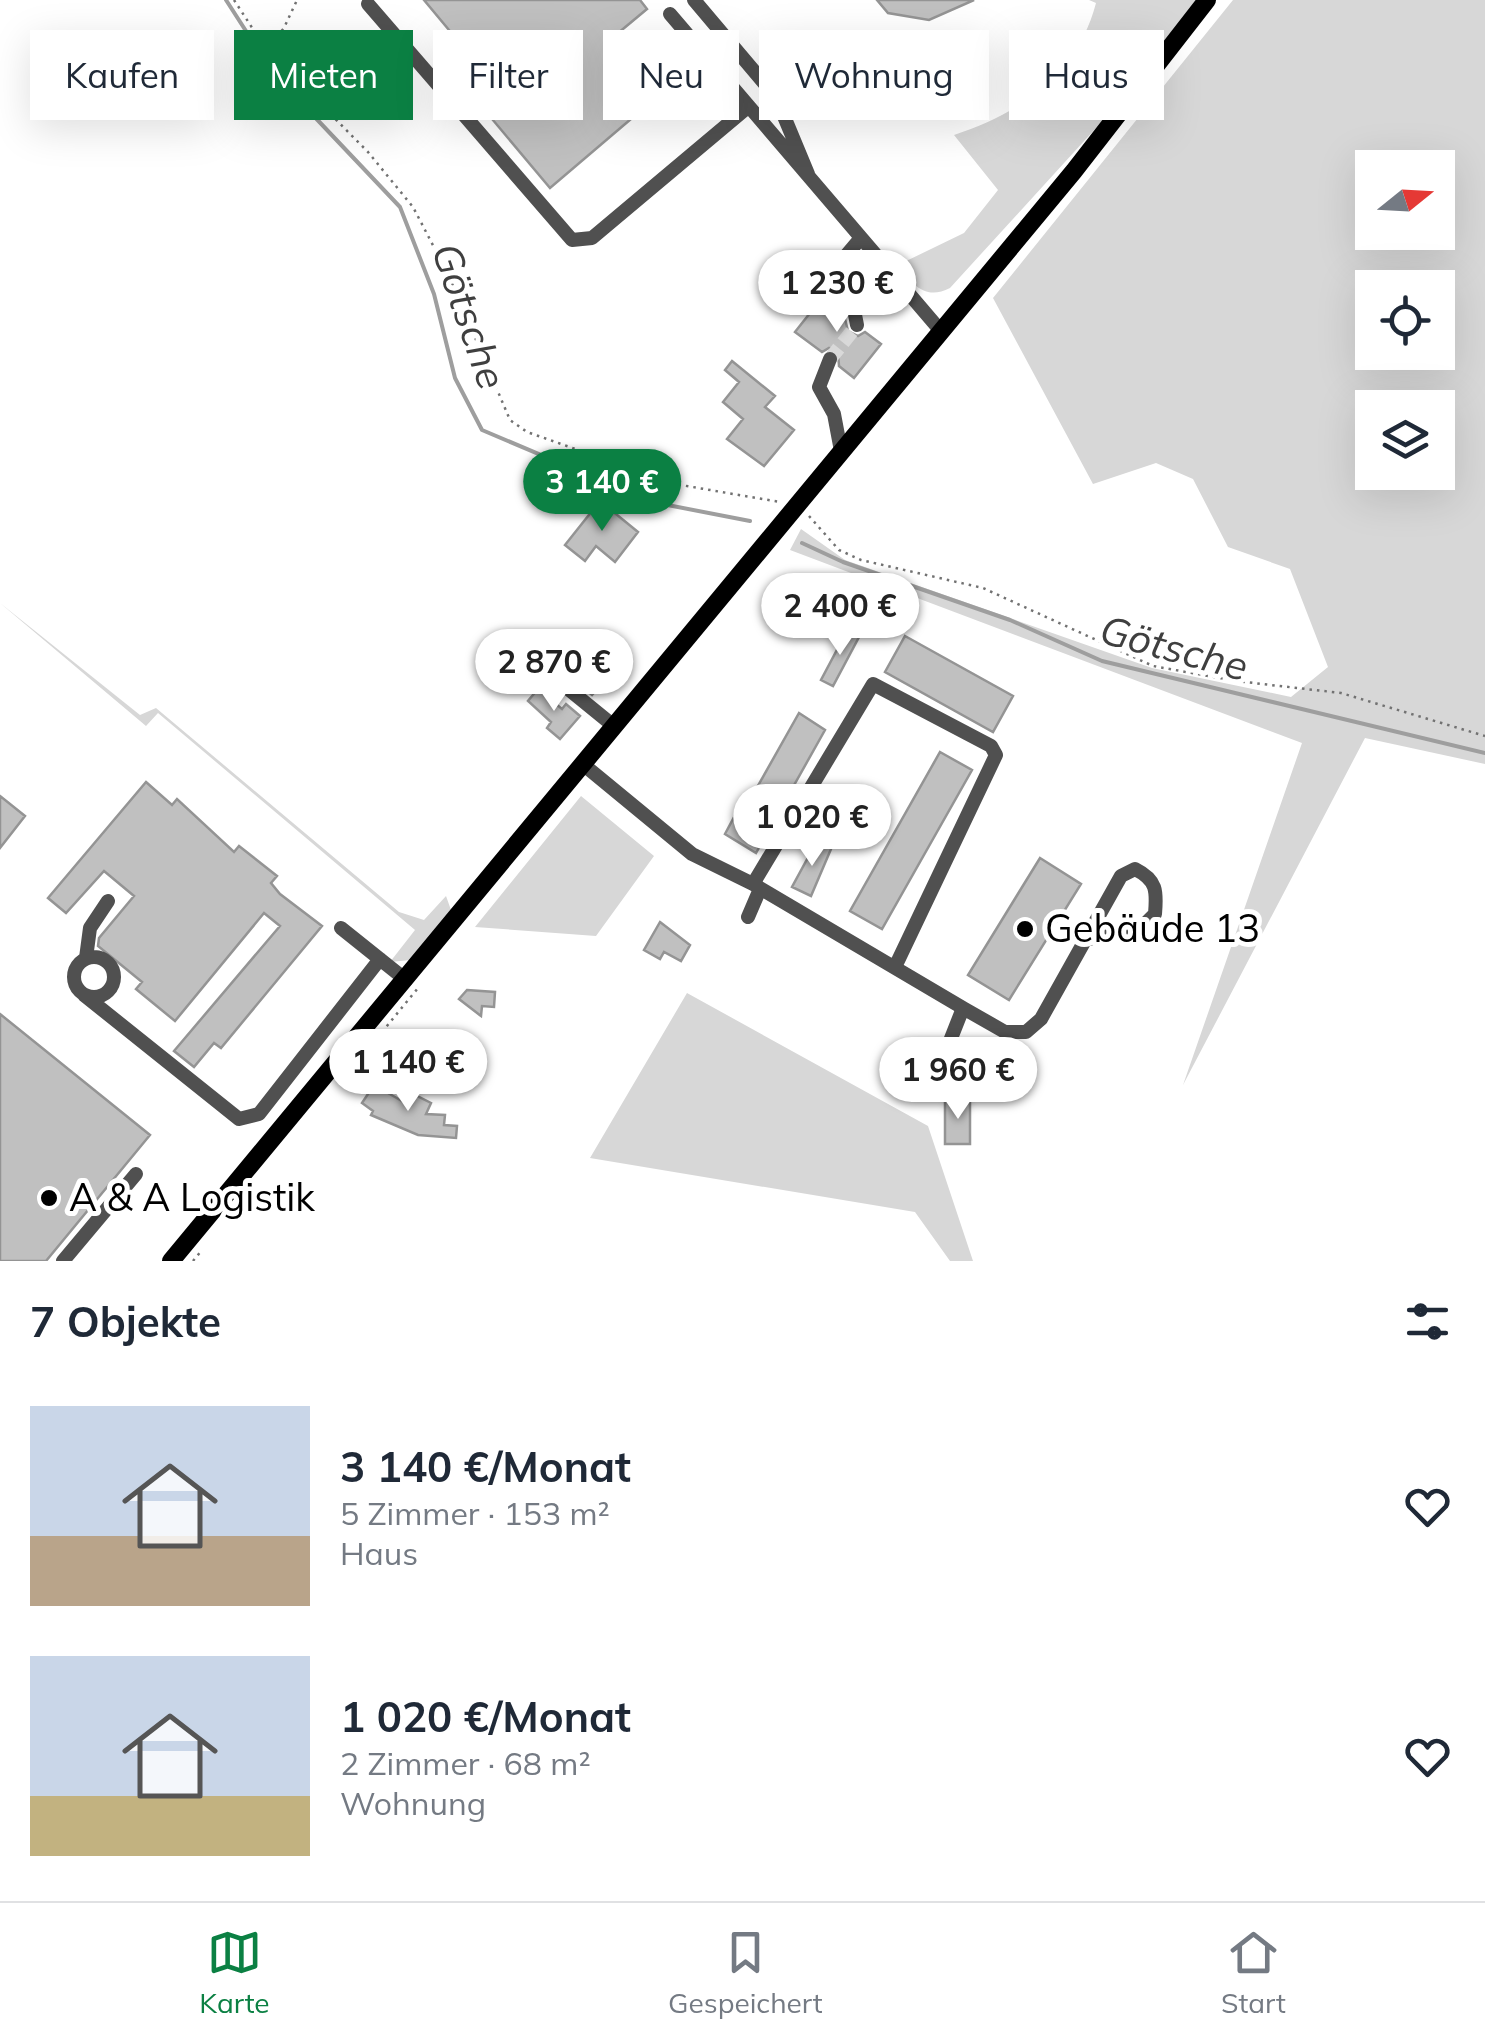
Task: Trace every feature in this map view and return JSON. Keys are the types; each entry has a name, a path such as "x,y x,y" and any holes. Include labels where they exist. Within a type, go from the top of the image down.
{"main road":[{"path":"171,1261 615,727 801,510 841,452 1074,171 1206,0"}],"street":[{"path":"694,0 776,97 800,146 810,180"},
{"path":"368,4 572,240 592,238 748,107"},
{"path":"670,14 940,330"},
{"path":"857,325 844,258 860,238"},
{"path":"830,359 819,388 834,414 841,452"},
{"path":"534,661 615,727"},
{"path":"748,917 756,886 873,684 990,746 996,756 895,968"},
{"path":"584,765 692,854 756,886 1005,1032 1026,1032 1041,1020 1121,876 1134,869 1148,876 1158,889 1155,914 1142,926 1086,940"},
{"path":"108,901 90,928 86,958 76,966 73,978 84,995 239,1119 259,1114 380,960"},
{"path":"340,928 406,980"},
{"path":"84,995 96,998 112,990 114,978 105,960 86,958"},
{"path":"947,1091 948,1046 962,1008"},
{"path":"62,1261 136,1174"}],"path":[{"path":"234,0 254,30"},
{"path":"282,30 297,0"},
{"path":"336,120 413,208 448,274 510,420 527,432 675,484 801,510 840,550 984,588 1153,666 1236,681 1342,693 1485,736"}],"shaded area":[{"path":"1089,0 1203,0 1164,47 1164,30 1086,30 1096,3"},
{"path":"1233,0 1485,0 1485,764 1365,738 1183,1085 1302,743 790,550 801,529 845,560 1152,668 1291,697 1328,667 1290,569 1228,547 1193,479 1156,463 1093,484 993,298 1136,120 1164,120 1164,86"},
{"path":"1009,111 1009,120 1103,120 950,288 926,291 898,265 964,233 998,190 954,135"},
{"path":"0,603 140,715 156,708 399,912 424,920 446,896 451,910 411,960 390,962 415,930 158,713 146,726"},
{"path":"581,796 654,856 596,936 475,927"},
{"path":"687,993 928,1126 973,1261 950,1261 915,1212 590,1158"}],"building":[{"path":"424,0 640,0 647,9 622,30 603,30 603,120 630,120 550,188 493,120 583,120 583,30 449,30"},
{"path":"877,0 974,0 929,20 888,13"},
{"path":"833,284 841,298 834,307 844,315 848,331 858,336 865,332 881,344 854,378 839,366 838,352 829,348 822,352 795,332"},
{"path":"732,361 775,396 765,407 794,430 764,466 727,439 743,419 723,402 739,382 725,370"},
{"path":"600,501 638,532 615,562 596,546 585,561 565,545"},
{"path":"847,631 859,637 833,686 821,680"},
{"path":"905,636 1013,696 993,732 885,672"},
{"path":"609,637 628,653 592,695 571,677 565,665 574,659 587,664"},
{"path":"538,689 562,709 566,704 580,716 560,739 547,728 551,722 528,701"},
{"path":"799,713 825,730 756,853 725,834 741,804 746,807"},
{"path":"940,752 972,770 882,929 850,911"},
{"path":"146,782 172,805 177,799 234,852 239,846 277,876 271,883 280,894 322,926 221,1048 214,1043 194,1067 174,1051 280,926 264,913 175,1021 136,989 142,982 98,946 99,938 134,896 104,871 66,913 48,898"},
{"path":"0,796 25,816 0,848"},
{"path":"817,841 831,849 811,896 792,887"},
{"name":"Gebäude 13","path":"1040,858 1081,884 1009,1000 968,975"},
{"path":"660,922 690,945 681,961 664,952 660,959 644,950"},
{"path":"467,990 495,992 494,1007 482,1006 481,1016 459,999"},
{"name":"A & A Logistik","path":"0,1014 150,1135 46,1261 0,1261"},
{"path":"374,1085 409,1105 415,1095 431,1103 426,1114 445,1115 444,1125 457,1126 456,1138 418,1135 371,1115 373,1111 362,1103"},
{"path":"970,1100 970,1144 945,1144 945,1101"}],"waterway":[{"name":"Götsche","path":"226,0 273,73 400,207 434,294 455,378 482,430 652,502 750,521"},
{"name":"Götsche","path":"802,543 843,562 1010,620 1102,661 1485,753"}],"tunnel":[{"path":"830,359 857,325"}],"place":[{"name":"Gebäude 13","path":"1025,929"},
{"name":"A & A Logistik","path":"49,1198"}]}
